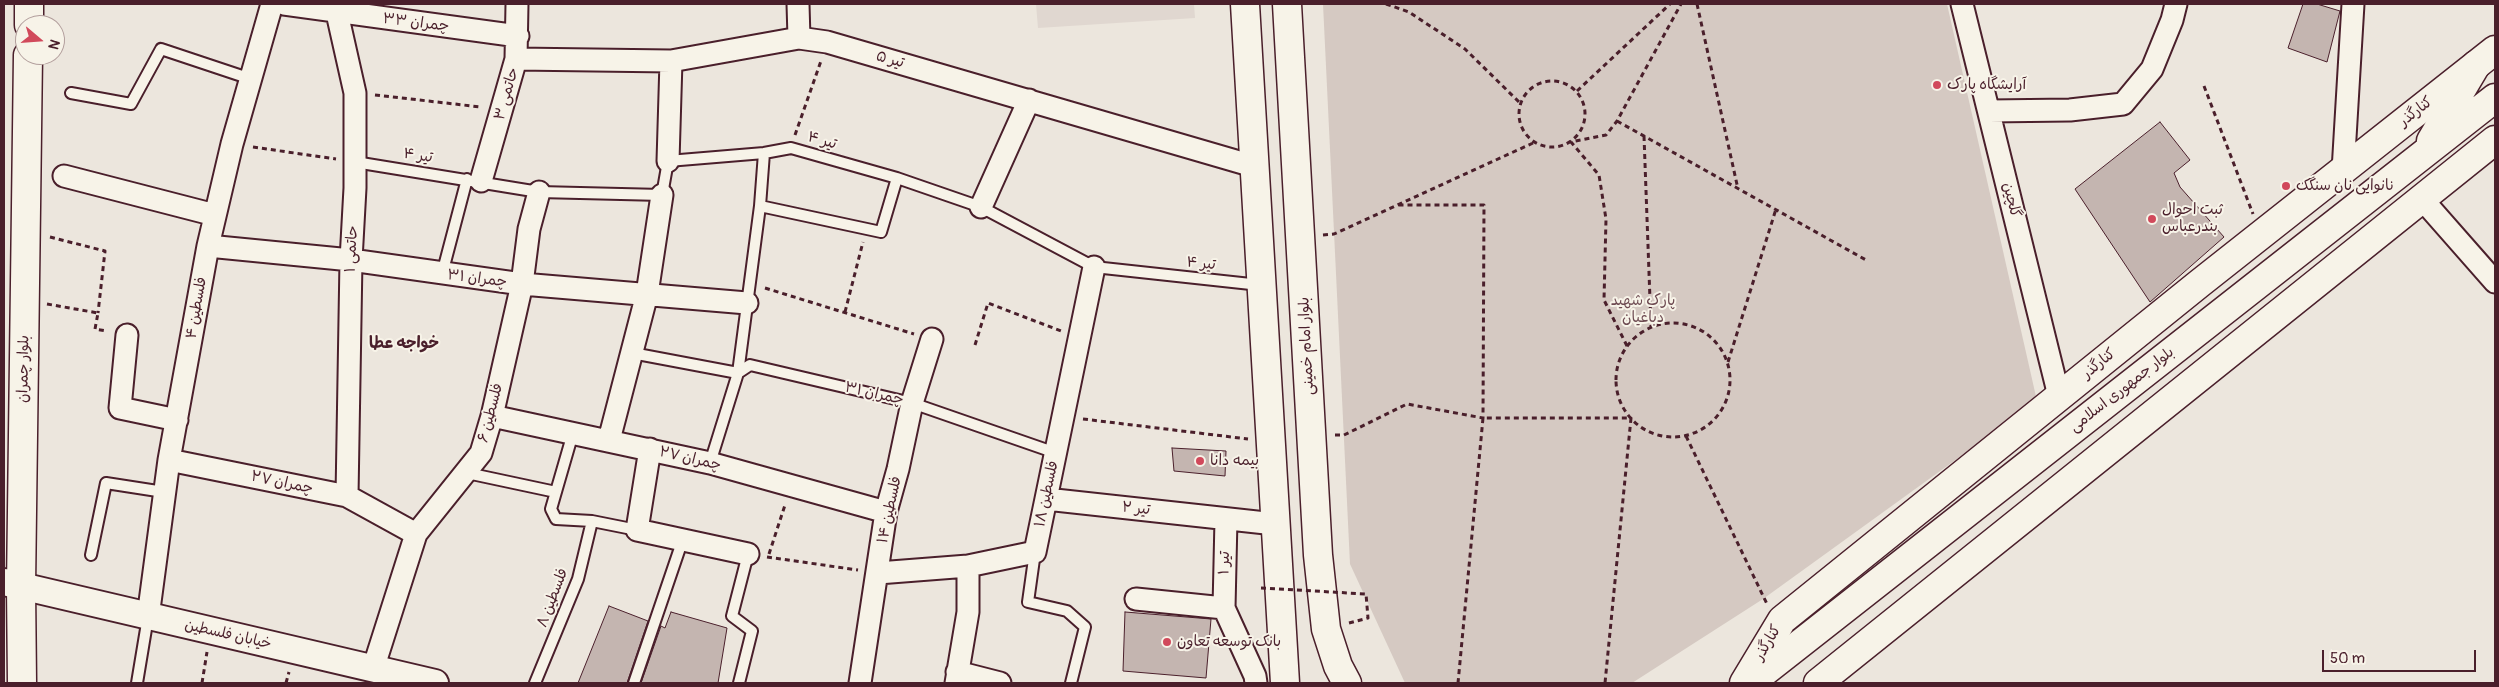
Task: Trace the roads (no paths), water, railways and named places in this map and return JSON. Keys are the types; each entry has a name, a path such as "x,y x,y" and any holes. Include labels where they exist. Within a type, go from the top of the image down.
{"main road":[{"path":"1245,4 1260,285 1285,683"},
{"name":"بلوار امام خمینی","path":"1287,4 1318,555 1326,629 1341,678"},
{"path":"2422,155 2486,57"},
{"name":"کنارگذر","path":"1744,683 1782,620 2059,396 2486,57"},
{"name":"بلوار چمران","path":"22,683 12,585 25,300 28,65"},
{"name":"بلوار جمهوری اسلامی","path":"1750,683 2495,98"},
{"path":"1818,683 2495,140"}],"street":[{"name":"فلسطین ۴","path":"148,617 169,460 208,246 232,144 272,4"},
{"name":"چمران ۳۳","path":"284,4 338,8 518,36"},
{"name":"حاتمی ۳","path":"474,180 502,110 516,60 518,36 517,4"},
{"path":"798,4 799,38"},
{"name":"گلچین","path":"1962,4 2059,396"},
{"path":"1989,112 2070,110 2123,104 2152,69 2172,20 2176,4"},
{"path":"2342,170 2353,4"},
{"name":"حاتمی ۱","path":"338,8 355,93 356,162 351,260 347,496"},
{"name":"تیر ۵","path":"516,60 671,60 799,38 827,42 1253,166"},
{"path":"668,161 671,60"},
{"path":"981,208 1029,100"},
{"path":"64,176 215,216"},
{"name":"فلسطین ۶","path":"373,669 416,534 467,473 481,453 492,416 522,284 529,229 539,192"},
{"path":"609,440 647,294 662,195"},
{"path":"2422,199 2495,282"},
{"name":"چمران ۳۱","path":"208,246 351,260 522,284 647,294 748,293"},
{"name":"فلسطین ۱۸","path":"1035,552 1094,267"},
{"path":"127,335 120,408 177,420"},
{"name":"فلسطین ۱۴","path":"860,683 886,512 912,403 932,340"},
{"name":"چمران ۲۷","path":"492,416 710,463 886,512"},
{"path":"650,449 637,530 758,556"},
{"name":"چمران ۲۷","path":"169,460 347,496 416,534"},
{"name":"تیر ۲","path":"1046,499 1275,524"},
{"name":"تیر ۱","path":"1226,519 1224,608 1255,676 1256,683"},
{"path":"878,573 968,566 1035,552"},
{"path":"968,566 968,612 956,678 1000,683"},
{"name":"خیابان فلسطین","path":"12,585 373,669 400,680 435,683"},
{"path":"1136,599 1224,608"}],"lane":[{"path":"71,94 131,104 162,49 250,80"},
{"name":"تیر ۴","path":"668,161 764,153 791,148 897,178 981,208 1094,267 1260,285"},
{"path":"710,463 738,373 760,206 764,153"},
{"path":"662,195 668,161"},
{"name":"تیر ۴","path":"356,162 539,192 662,195"},
{"path":"760,206 881,232 897,178"},
{"path":"442,274 474,180"},
{"name":"چمران ۳۱","path":"632,353 738,373 750,364 912,403 1056,453"},
{"path":"572,433 551,509 556,519 592,521 637,530"},
{"path":"467,473 556,492"},
{"path":"91,555 106,483 164,492"},
{"name":"فلسطین ۸","path":"535,683 578,579 592,521"},
{"path":"634,683 683,539"},
{"name":"فلسطین ۱۸","path":"1035,552 1028,602 1067,611 1085,627 1071,683"},
{"path":"739,683 752,631 732,616 758,556"},
{"path":"137,683 148,617"}],"place":[{"name":"آرایشگاه پارک","path":"1937,85"},
{"name":"نانوایی نان سنگک","path":"2286,186"},
{"name":"ثبت احوال بندرعباس","path":"2152,219"},
{"name":"بیمه دانا","path":"1200,461"},
{"name":"بانک توسعه تعاون","path":"1167,642"}],"district":[{"name":"خواجه عطا","path":"404,344"}],"park label":[{"name":"پارک شهید دباغیان","path":"1643,310"}]}
